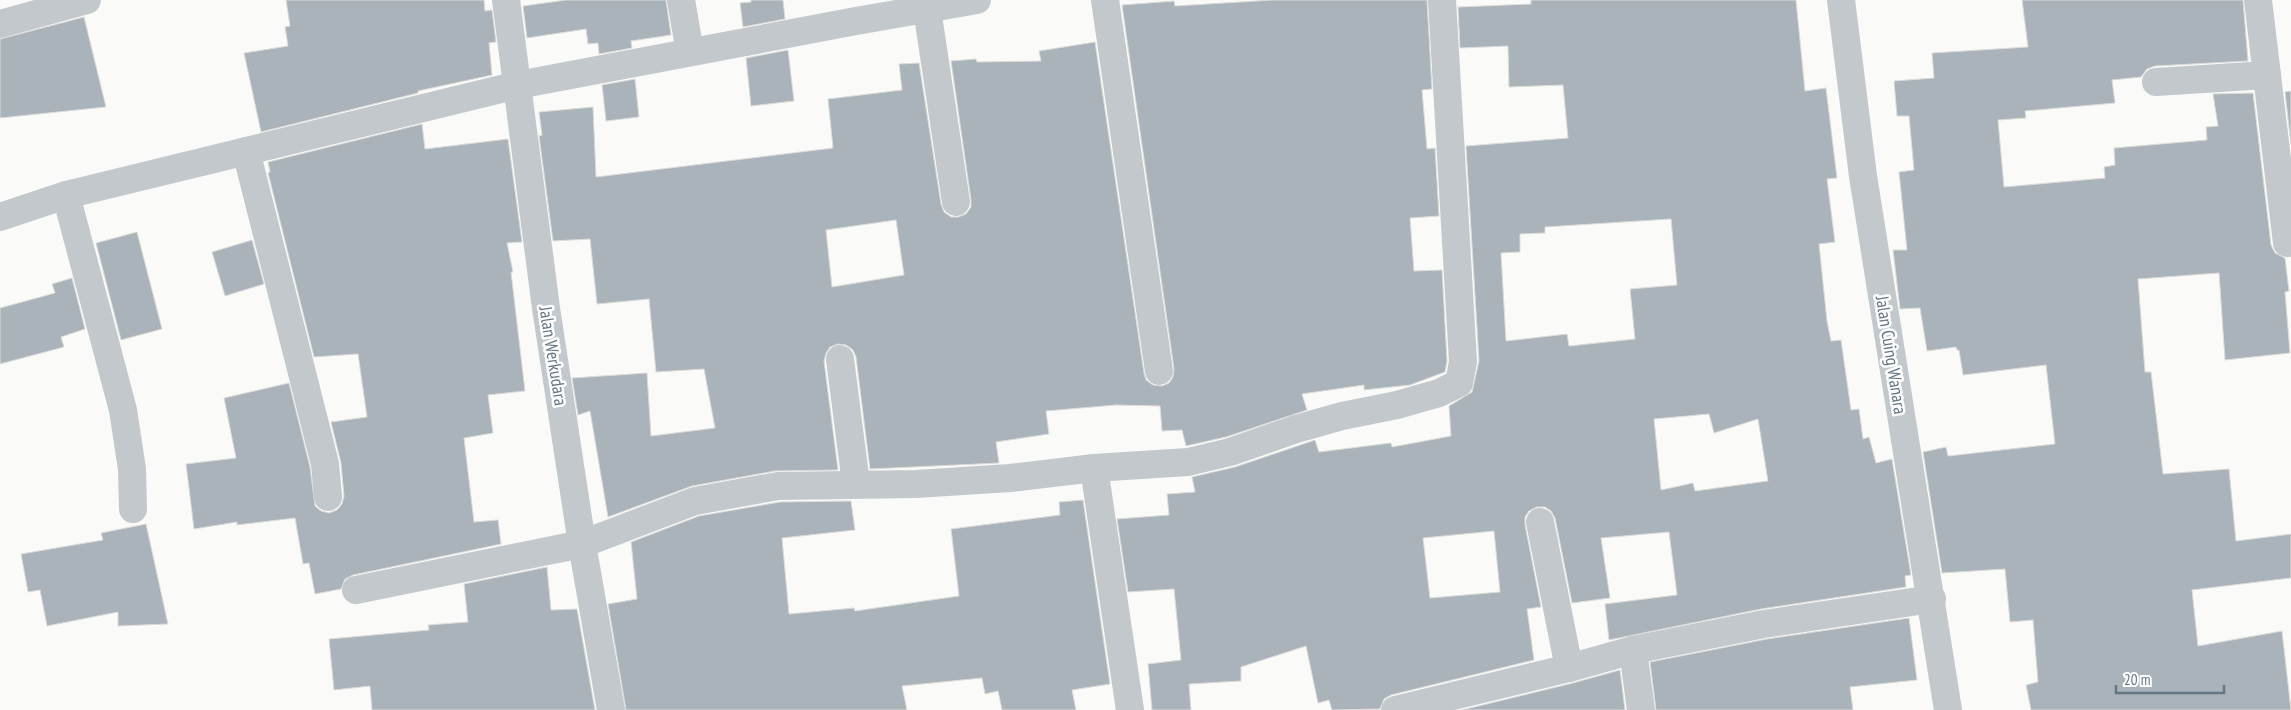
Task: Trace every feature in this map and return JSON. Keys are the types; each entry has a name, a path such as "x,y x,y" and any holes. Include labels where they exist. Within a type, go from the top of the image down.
{"street":[{"path":"0,24 87,0"},
{"name":"Jalan Werkudara","path":"506,0 546,308 582,544 611,710"},
{"path":"681,0 690,52"},
{"path":"0,217 66,195 518,85 690,52 855,10 927,9 977,0"},
{"path":"1105,0 1159,371"},
{"path":"356,590 582,544 696,501 778,486 916,484 1010,478 1094,468 1188,462 1230,452 1296,428 1439,393 1459,383 1463,362 1442,0"},
{"name":"Jalan Cuing Wanara","path":"1841,0 1863,176 1932,599 1948,710"},
{"path":"2258,0 2287,243"},
{"path":"927,9 956,202"},
{"path":"2156,82 2267,75"},
{"path":"246,151 325,464 328,496"},
{"path":"66,195 123,410 132,469 133,509"},
{"path":"840,359 856,484"},
{"path":"1094,468 1130,710"},
{"path":"1540,522 1569,668"},
{"path":"1395,710 1569,668 1633,650 1764,624 1932,599"},
{"path":"1633,650 1641,710"}],"building":[{"path":"286,0 484,0 485,11 492,10 496,42 489,43 492,75 418,91 418,93 261,132 244,53 288,46 285,27 290,26"},
{"path":"566,0 666,0 671,35 631,41 632,48 599,54 598,43 588,44 586,29 527,38 523,6"},
{"path":"751,0 783,0 785,19 743,27 740,3 751,2"},
{"path":"1273,0 1427,0 1432,89 1422,90 1427,149 1435,148 1439,216 1410,218 1414,271 1442,270 1447,361 1445,372 1410,385 1364,390 1364,385 1302,394 1307,410 1226,437 1186,446 1182,430 1162,431 1160,406 1116,405 1046,411 1049,434 996,442 999,463 870,469 856,357 853,350 846,345 838,344 830,347 824,361 838,470 775,471 692,486 608,517 590,411 578,415 572,378 647,373 651,436 715,428 704,369 656,372 649,299 597,304 590,239 553,241 539,136 542,135 539,112 593,107 596,177 833,148 828,99 902,90 899,64 919,63 941,204 944,212 951,217 958,217 966,214 971,207 971,200 951,61 976,59 977,62 1041,61 1039,51 1095,42 1144,373 1146,380 1153,385 1162,386 1169,383 1173,377 1174,369 1122,5 1174,1 1175,6","holes":["896,220 904,275 832,287 826,230"]},
{"path":"1531,0 1796,0 1805,91 1826,88 1837,178 1827,179 1835,242 1819,244 1827,321 1831,341 1841,340 1851,410 1859,409 1863,439 1869,437 1876,463 1892,459 1911,575 1905,576 1906,587 1761,609 1609,640 1605,604 1677,595 1669,532 1601,538 1610,598 1572,603 1555,518 1551,511 1545,507 1537,507 1529,511 1525,517 1541,607 1527,609 1534,660 1391,695 1384,699 1380,709 1332,710 1329,700 1318,703 1306,646 1241,667 1241,681 1189,684 1191,710 1152,710 1148,664 1181,660 1174,589 1128,592 1117,519 1169,515 1167,494 1195,492 1192,477 1235,467 1315,440 1319,452 1391,443 1392,447 1451,436 1449,406 1472,392 1479,361 1466,146 1568,138 1563,85 1509,87 1508,46 1460,48 1458,7 1531,4","holes":["1671,219 1677,285 1630,289 1635,339 1569,346 1567,334 1506,341 1501,253 1520,252 1520,234 1545,233 1545,227","1709,414 1714,433 1758,419 1768,481 1695,491 1693,483 1661,490 1654,419","1494,531 1500,592 1430,598 1423,538"]},
{"path":"2022,0 2243,0 2248,61 2155,66 2147,69 2141,77 2112,80 2115,103 2025,111 2026,118 1998,120 2004,187 2105,178 2104,167 2115,165 2114,148 2207,140 2206,127 2218,126 2213,94 2253,93 2271,245 2275,253 2285,258 2289,291 2285,292 2290,353 2225,360 2219,273 2138,279 2145,372 2151,372 2163,474 2229,469 2236,541 2291,534 2291,578 2192,590 2198,646 2282,631 2291,710 2031,710 2026,685 2038,682 2033,620 2010,622 2005,569 1942,573 1923,452 1946,447 1948,456 2055,444 2046,365 1963,375 1959,350 1956,347 1927,351 1920,308 1900,309 1893,250 1907,250 1899,172 1914,170 1909,116 1897,116 1894,81 1934,78 1932,53 2028,47"},
{"path":"84,17 106,107 0,118 0,39"},
{"path":"788,50 794,101 751,106 746,58"},
{"path":"635,79 639,117 606,121 602,85"},
{"path":"2291,91 2291,145 2285,92"},
{"path":"422,124 425,149 508,139 522,242 507,243 513,272 511,272 525,391 488,395 493,433 464,438 474,522 498,520 501,544 353,575 345,579 341,589 315,594 309,563 303,564 295,518 237,525 237,522 194,529 186,464 236,458 224,398 289,383 310,467 315,506 321,511 329,513 337,510 342,504 344,496 341,463 331,422 367,417 358,354 314,357 268,173 270,172 268,162"},
{"path":"137,232 162,329 121,340 96,243"},
{"path":"252,240 264,284 225,296 212,252"},
{"path":"72,278 85,329 61,337 64,347 0,364 0,308 55,293 52,284"},
{"path":"1083,500 1110,684 1072,690 1076,710 1002,710 998,691 985,694 982,678 902,686 907,710 626,710 608,604 637,599 631,542 699,516 780,502 851,501 855,530 782,538 789,614 854,608 855,611 959,596 951,529 1060,515 1059,502"},
{"path":"146,524 168,624 118,626 118,612 47,626 40,590 28,592 21,554 103,540 101,533"},
{"path":"547,567 551,610 577,609 595,710 372,710 370,686 334,690 329,639 429,630 428,625 468,622 464,584"},
{"path":"1909,618 1917,680 1850,687 1853,710 1656,710 1650,662 1767,639"},
{"path":"1620,670 1625,710 1462,710 1573,683"}]}
